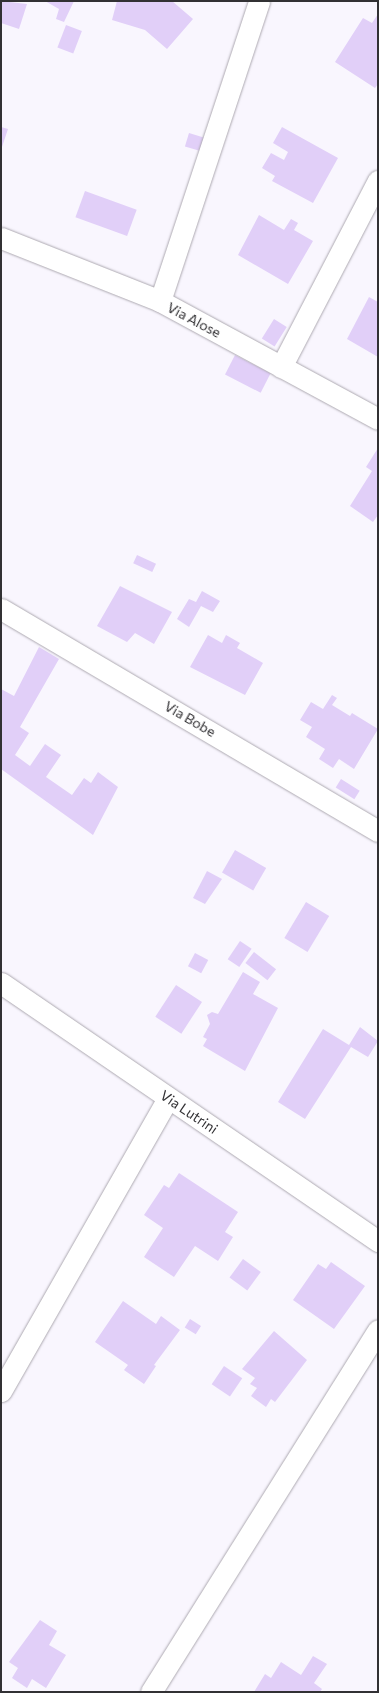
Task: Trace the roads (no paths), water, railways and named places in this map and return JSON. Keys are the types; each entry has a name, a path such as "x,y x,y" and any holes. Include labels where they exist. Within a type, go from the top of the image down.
{"street":[{"path":"160,301 259,1"},
{"path":"281,366 378,180"},
{"name":"Via Alose","path":"1,238 160,301 378,419"},
{"name":"Via Bobe","path":"1,609 378,831"},
{"name":"Via Lutrini","path":"1,983 378,1241"},
{"path":"1,1392 168,1098"},
{"path":"152,1692 378,1330"}]}
